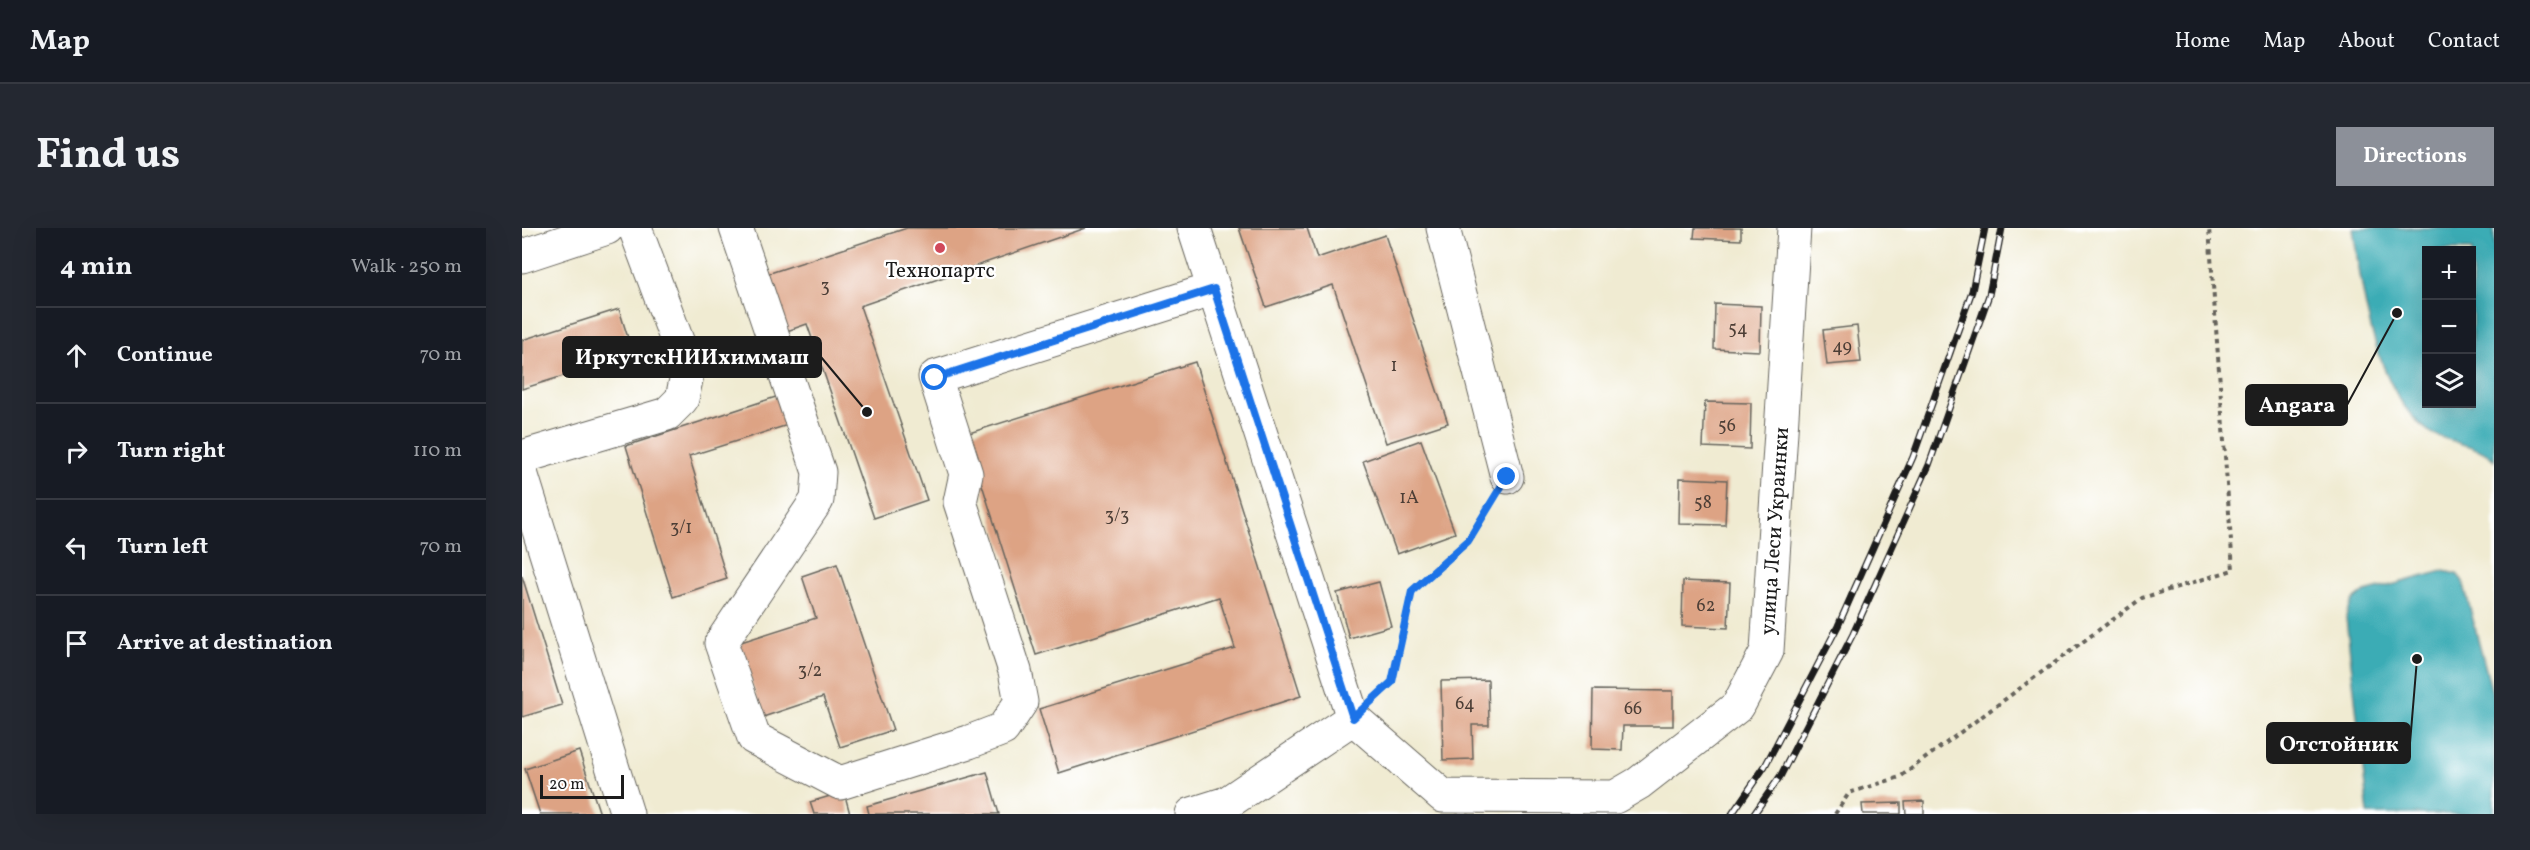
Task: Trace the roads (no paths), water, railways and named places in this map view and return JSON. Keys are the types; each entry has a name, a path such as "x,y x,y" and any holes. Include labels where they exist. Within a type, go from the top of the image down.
{"street":[{"path":"522,256 608,228"},
{"path":"522,457 667,414 681,399 688,370 635,228"},
{"path":"736,228 819,472 817,500 720,643 754,738 840,783 1003,729 1021,702 1015,671 960,502 966,474 935,378 1214,289"},
{"path":"1192,814 1226,809 1353,718 1194,228"},
{"path":"1443,228 1507,477"},
{"name":"улица Леси Украинки","path":"1353,718 1443,796 1615,798 1639,783 1738,706 1767,651 1794,228"},
{"path":"522,476 627,814"}],"water":[{"path":"2353,228 2494,228 2494,460 2479,450 2435,435 2409,413 2395,391 2383,365 2366,308"},
{"path":"2443,571 2457,574 2463,581 2494,700 2494,814 2368,814 2346,618 2348,609 2354,600 2365,592"}],"railway":[{"path":"1732,814 1765,766 1838,626 1913,457 1972,291 1985,228"},
{"path":"1754,814 1781,775 1853,634 1929,465 1989,295 2002,228"}],"place":[{"name":"Технопартс","path":"940,248"},
{"name":"Angara","path":"2397,313"},
{"name":"ИркутскНИИхиммаш","path":"867,412"},
{"name":"Отстойник","path":"2417,659"}]}
